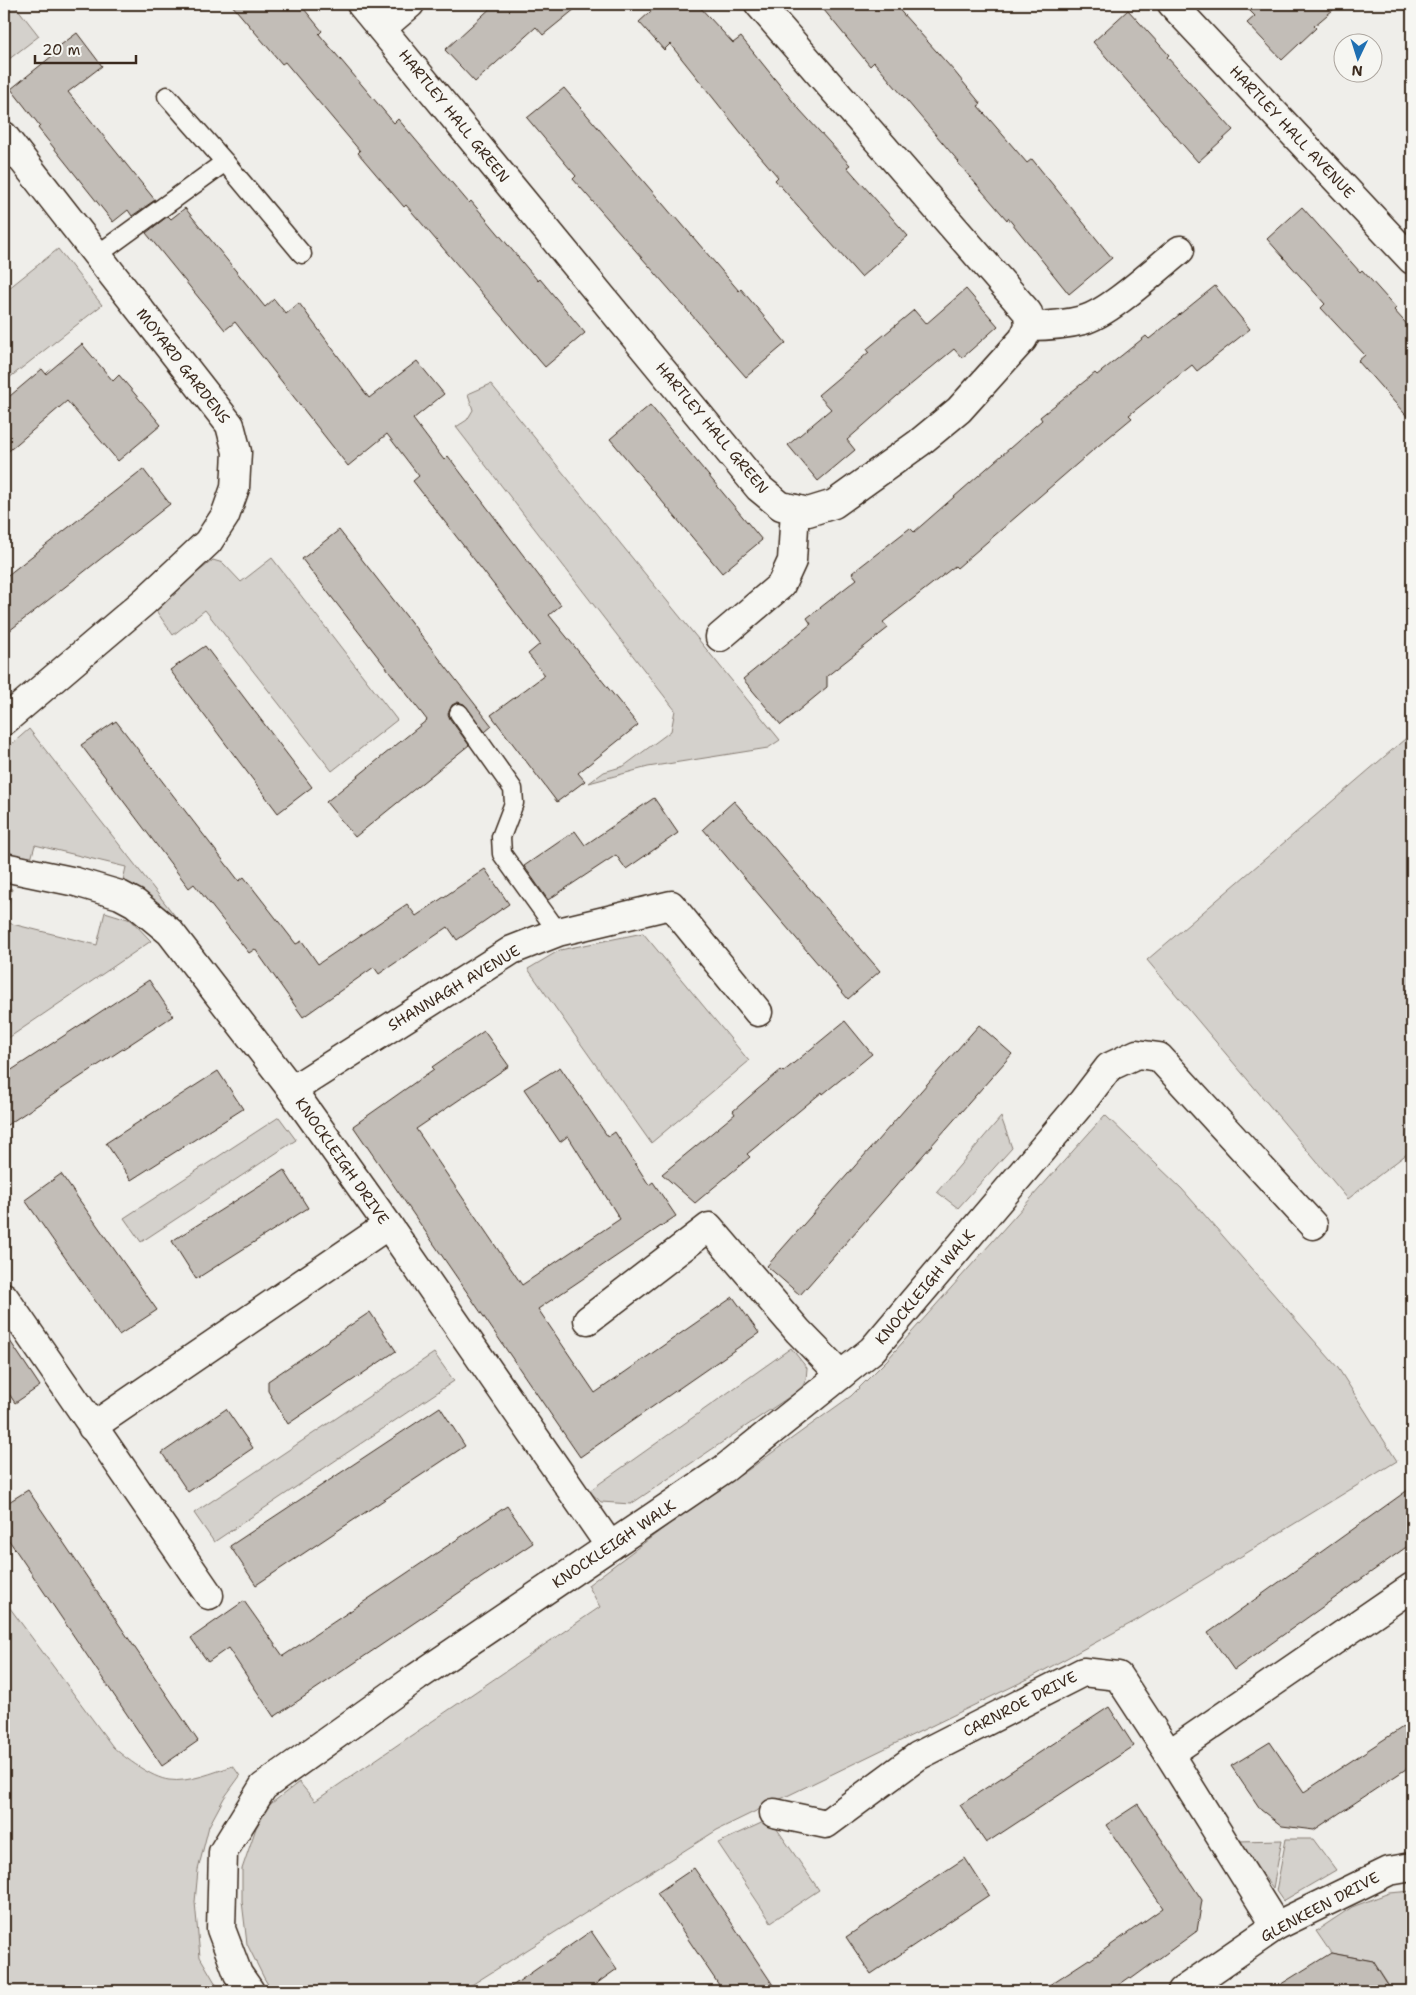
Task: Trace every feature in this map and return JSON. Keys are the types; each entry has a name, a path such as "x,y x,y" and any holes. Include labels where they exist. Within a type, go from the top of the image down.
{"street":[{"name":"HARTLEY HALL GREEN","path":"361,4 759,488 782,506 808,512 834,504 919,443 959,410 1010,355 1023,339 1029,326"},
{"path":"382,28 410,4"},
{"path":"759,4 1028,313 1029,326 1051,326 1084,320 1105,310 1180,250"},
{"name":"HARTLEY HALL AVENUE","path":"1172,4 1412,260"},
{"name":"MOYARD GARDENS","path":"4,136 230,426 238,452 235,488 225,516 208,542 145,601 4,721"},
{"path":"720,637 781,585 792,561 795,509"},
{"name":"KNOCKLEIGH DRIVE","path":"4,867 76,882 120,895 135,903 170,932 292,1090 388,1225 610,1546"},
{"name":"SHANNAGH AVENUE","path":"292,1090 512,950 558,932 670,905 758,1012"},
{"name":"KNOCKLEIGH WALK","path":"250,1991 238,1974 221,1929 223,1852 263,1787 417,1677 724,1468 872,1350 1082,1102 1109,1067 1137,1054 1159,1057 1313,1226"},
{"path":"92,1427 388,1225"},
{"path":"588,1320 709,1227 798,1331 841,1375"},
{"path":"4,1297 209,1596"},
{"path":"1169,1754 1412,1588"},
{"name":"CARNROE DRIVE","path":"774,1813 826,1824 918,1756 1083,1672 1118,1676 1276,1926"},
{"name":"GLENKEEN DRIVE","path":"1182,1991 1276,1926 1389,1871 1412,1867"}],"lane":[{"path":"167,96 302,254"},
{"path":"97,255 225,162"},
{"path":"459,713 513,788 514,803 501,837 502,854 558,932"}],"shaded area":[{"path":"4,4 14,4 39,36 4,63"},
{"path":"58,249 102,305 4,382 4,292"},
{"path":"491,384 780,740 768,748 648,767 589,783 604,772 624,766 671,731 675,710 456,427 467,420 473,410 468,394"},
{"path":"272,558 397,720 332,771 205,610 173,635 156,609 158,604 213,560 223,563 241,582"},
{"path":"29,729 179,921 145,897 122,885 126,867 35,845 30,863 4,859 4,751"},
{"path":"1412,733 1412,1150 1348,1199 1147,960"},
{"path":"4,887 12,889 4,921"},
{"path":"105,912 131,920 151,941 4,1041 4,922 97,945"},
{"path":"643,933 749,1061 651,1143 528,969 560,950"},
{"path":"1105,1115 1182,1189 1338,1368 1397,1461 1137,1620 1030,1678 717,1830 462,1991 272,1991 247,1944 242,1901 242,1869 256,1828 268,1806 299,1782 315,1801 600,1607 588,1585 677,1518 851,1396 887,1360"},
{"path":"279,1117 296,1140 141,1242 124,1218"},
{"path":"1001,1117 1012,1148 958,1208 937,1192"},
{"path":"791,1348 807,1368 806,1380 801,1389 631,1504 601,1502 589,1491"},
{"path":"434,1353 454,1381 214,1542 194,1513"},
{"path":"4,1600 113,1747 124,1757 147,1772 169,1780 185,1780 233,1766 240,1776 224,1798 209,1826 198,1870 195,1902 200,1957 220,1991 4,1991"},
{"path":"770,1819 819,1890 771,1922 718,1843"},
{"path":"1286,1839 1313,1839 1336,1870 1283,1901 1276,1891"},
{"path":"1282,1840 1273,1888 1237,1841"},
{"path":"1412,1891 1412,1985 1401,1991 1393,1991 1373,1961 1331,1953 1316,1931 1352,1907 1389,1893"}],"building":[{"path":"231,4 300,4 322,31 319,34 394,123 398,119 469,203 471,201 538,281 540,279 585,333 545,367 406,205 404,207 358,153 360,151 285,62 282,64"},
{"path":"495,4 581,4 543,35 536,27 475,82 445,50"},
{"path":"659,4 697,4 733,43 741,37 799,109 850,165 847,167 908,236 861,277 775,180 778,177 670,44 664,50 639,22"},
{"path":"819,4 894,4 954,71 981,104 978,106 1027,163 1032,159 1112,258 1069,294 1008,218 1007,220 874,62 870,66"},
{"path":"1243,4 1340,4 1314,26 1316,28 1282,60 1247,23 1255,16"},
{"path":"1128,10 1169,55 1167,57 1233,130 1198,162 1093,42"},
{"path":"77,33 102,66 68,92 155,200 132,216 128,210 113,222 38,128 40,126 11,89 52,56 50,53"},
{"path":"564,88 674,217 739,291 741,289 786,343 746,377 573,179 576,176 527,118"},
{"path":"1302,207 1360,272 1362,270 1396,308 1394,310 1412,330 1412,422 1358,361 1365,355 1321,308 1325,304 1267,239"},
{"path":"185,208 265,307 274,299 286,314 299,303 369,398 417,361 444,394 413,419 444,460 448,456 561,605 549,615 638,725 578,773 585,781 557,802 491,715 545,675 528,654 540,644 413,481 419,476 387,434 348,466 235,322 225,330 146,233 168,216 171,219"},
{"path":"1215,286 1250,329 1197,371 1192,365 1129,415 1132,418 957,568 955,566 883,622 888,628 827,676 827,687 781,725 743,679 811,624 807,618 857,579 852,573 910,528 914,532 1042,420 1040,417 1095,373 1097,375 1146,336 1149,339"},
{"path":"966,289 998,326 962,358 954,349 897,396 847,440 855,450 818,481 788,445 831,409 818,395 869,352 867,349 914,310 926,324"},
{"path":"82,344 113,381 119,375 161,425 118,461 67,401 4,455 4,401 42,369 46,374"},
{"path":"650,405 762,540 722,573 610,439"},
{"path":"143,469 170,504 4,635 4,578"},
{"path":"339,530 492,726 485,732 464,704 458,702 452,705 448,714 450,719 469,745 355,837 326,802 427,720 302,559"},
{"path":"205,646 312,787 278,813 170,670"},
{"path":"116,721 239,881 244,877 296,944 302,941 318,964 407,904 416,916 485,869 509,904 457,940 448,927 379,974 374,967 303,1017 255,949 249,953 194,884 189,888 81,745"},
{"path":"654,798 678,833 626,869 616,855 548,900 524,866 575,831 585,845"},
{"path":"734,801 880,971 848,999 703,829"},
{"path":"149,980 173,1016 4,1127 4,1075"},
{"path":"845,1021 872,1054 823,1094 822,1092 747,1154 750,1157 695,1203 662,1174 735,1114 733,1111 757,1090 781,1070 783,1072"},
{"path":"979,1025 1012,1054 800,1295 767,1266"},
{"path":"484,1031 509,1066 416,1129 522,1285 620,1219 568,1136 560,1142 524,1089 560,1067 608,1137 615,1132 649,1185 653,1182 676,1216 538,1309 595,1393 733,1297 759,1333 580,1457 353,1126"},
{"path":"218,1071 243,1109 131,1180 106,1143"},
{"path":"284,1170 308,1208 196,1279 172,1241"},
{"path":"61,1174 157,1310 119,1335 25,1200"},
{"path":"370,1312 396,1351 288,1424 268,1391 268,1381"},
{"path":"4,1332 40,1386 15,1403 4,1386"},
{"path":"440,1407 465,1446 256,1585 230,1546"},
{"path":"226,1409 253,1448 188,1492 162,1453"},
{"path":"1412,1487 1412,1543 1234,1670 1208,1633"},
{"path":"28,1490 198,1741 162,1766 4,1533 4,1505"},
{"path":"507,1506 533,1543 274,1717 228,1648 208,1662 191,1638 244,1601 283,1656"},
{"path":"1109,1707 1134,1746 986,1843 960,1805"},
{"path":"1412,1721 1412,1765 1314,1830 1282,1826 1261,1810 1231,1766 1270,1742 1304,1792"},
{"path":"1138,1804 1202,1900 1197,1931 1131,1979 1130,1977 1110,1991 1040,1991 1090,1960 1163,1908 1106,1825"},
{"path":"965,1858 989,1895 871,1974 846,1937"},
{"path":"694,1868 777,1991 723,1991 657,1893"},
{"path":"591,1931 617,1969 586,1991 505,1991"},
{"path":"1331,1953 1373,1961 1392,1991 1270,1991"}]}
